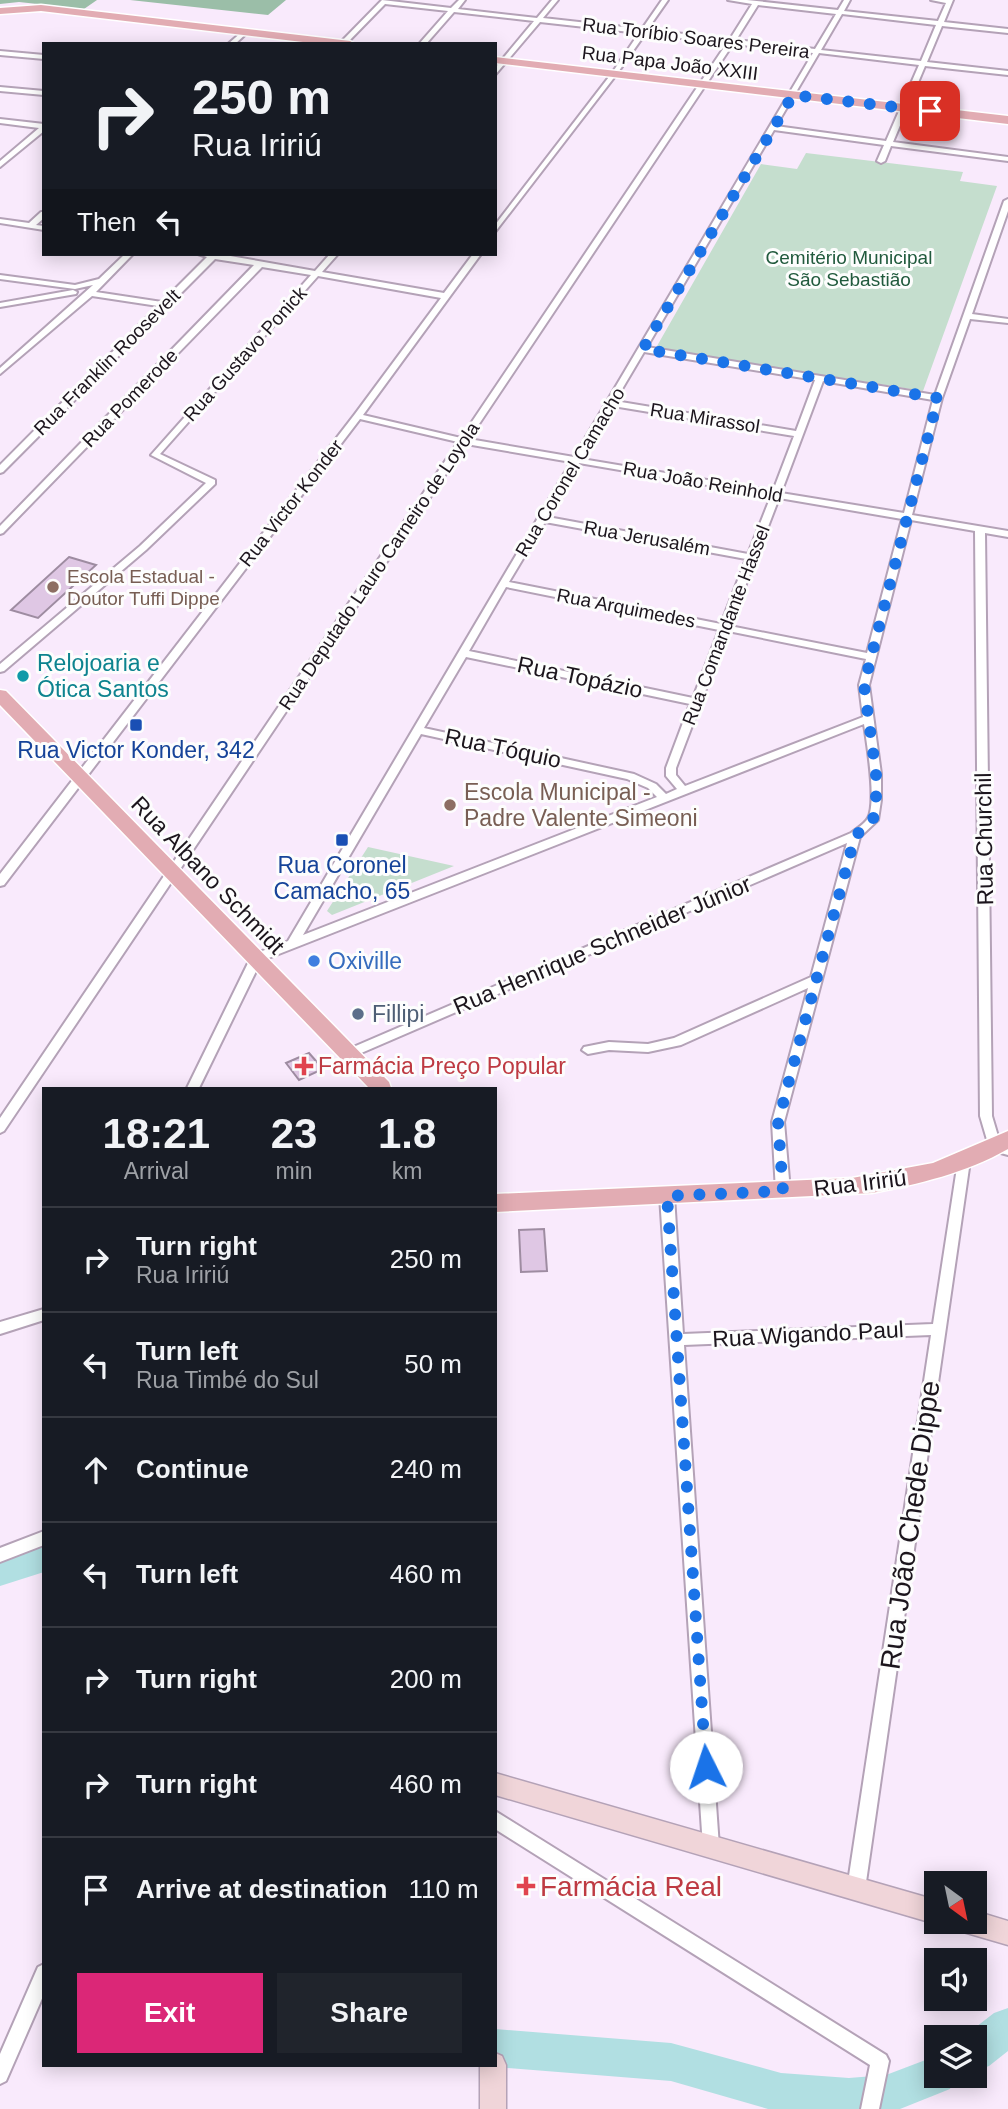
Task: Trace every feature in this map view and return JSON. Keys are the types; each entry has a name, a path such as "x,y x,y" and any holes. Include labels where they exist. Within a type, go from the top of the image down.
{"main road":[{"path":"1,11 41,8 334,42"},
{"name":"Rua Papa João XXIII","path":"500,61 1008,120"},
{"name":"Rua Albano Schmidt","path":"0,695 380,1087"},
{"name":"Rua Iririú","path":"497,1203 869,1185 908,1178 964,1161 1004,1145"},
{"path":"497,1785 924,1909"},
{"path":"987,1927 1008,1933"},
{"path":"493,2067 493,2109"}],"street":[{"path":"424,42 462,0"},
{"path":"500,61 555,0"},
{"path":"497,227 614,74 665,0"},
{"path":"731,0 1008,31"},
{"name":"Rua Coronel Camacho","path":"292,944 847,0"},
{"path":"881,161 950,1 934,0"},
{"path":"344,42 384,1"},
{"name":"Rua Toríbio Soares Pereira","path":"384,1 1008,73"},
{"name":"Rua Deputado Lauro Carneiro de Loyola","path":"0,1128 704,85 756,3"},
{"path":"233,42 245,32"},
{"path":"0,53 42,57"},
{"path":"0,89 42,93"},
{"path":"0,121 42,127"},
{"path":"773,128 1008,159"},
{"path":"0,164 42,129"},
{"path":"783,1191 778,1122 855,836 868,827 875,811 876,774 864,691 938,398 1008,201"},
{"path":"30,226 42,216"},
{"path":"0,221 42,228"},
{"path":"0,372 90,293 127,256"},
{"name":"Rua Franklin Roosevelt","path":"0,471 213,256"},
{"path":"219,256 445,296"},
{"name":"Rua Gustavo Ponick","path":"0,669 143,548 212,482 155,455 332,256"},
{"name":"Rua Victor Konder","path":"0,882 358,416 475,256"},
{"name":"Rua Pomerode","path":"0,531 260,264"},
{"path":"0,277 70,290 80,297 76,305"},
{"path":"18,302 49,290 42,285 19,280"},
{"path":"0,305 101,282"},
{"path":"90,293 164,305"},
{"path":"966,316 1008,321"},
{"path":"643,349 938,398"},
{"name":"Rua Comandante Hassel","path":"684,790 671,776 671,768 821,379"},
{"name":"Rua Mirassol","path":"611,403 799,434"},
{"name":"Rua João Reinhold","path":"358,416 463,441 1008,534"},
{"name":"Rua Jerusalém","path":"542,519 752,557"},
{"name":"Rua Churchil","path":"981,530 986,1116 1004,1145"},
{"name":"Rua Arquimedes","path":"504,584 872,657"},
{"name":"Rua Topázio","path":"463,653 696,702"},
{"path":"193,1087 256,958 869,718"},
{"name":"Rua Tóquio","path":"418,730 630,776 652,786 664,798"},
{"name":"Rua Henrique Schneider Júnior","path":"348,1054 855,836"},
{"path":"588,1050 609,1046 648,1048 677,1042 816,980"},
{"name":"Rua João Chede Dippe","path":"856,1889 964,1161"},
{"path":"667,1196 711,1847"},
{"path":"0,1328 42,1315"},
{"name":"Rua Wigando Paul","path":"677,1340 939,1329"},
{"path":"0,1556 42,1539"},
{"path":"497,1820 880,2062 872,2102"},
{"path":"0,2075 42,1978"}],"green space":[{"path":"0,0 97,0 84,9 19,2 0,4"},
{"path":"130,0 286,0 268,15"},
{"name":"Cemitério Municipal São Sebastião","path":"806,153 963,172 960,181 997,186 923,391 664,350 657,346 761,164 797,169"},
{"path":"368,847 454,866 332,915 327,911"}],"building":[{"name":"Escola Estadual - Doutor Tuffi Dippe","path":"69,557 96,565 38,618 11,610"},
{"name":"Farmácia Preço Popular","path":"309,1053 323,1069 299,1080 286,1063"},
{"path":"544,1229 547,1271 521,1272 519,1230"}],"waterway":[{"path":"0,1571 42,1558"},
{"path":"987,2043 1008,2027"},
{"path":"497,2048 671,2062 781,2093 849,2098 886,2095 924,2080"}],"place":[{"name":"Escola Estadual - Doutor Tuffi Dippe","path":"53,587"},
{"name":"Relojoaria e Ótica Santos","path":"23,676"},
{"name":"Rua Victor Konder, 342","path":"136,725"},
{"name":"Escola Municipal - Padre Valente Simeoni","path":"450,805"},
{"name":"Rua Coronel Camacho, 65","path":"342,840"},
{"name":"Oxiville","path":"314,961"},
{"name":"Fillipi","path":"358,1014"},
{"name":"Farmácia Preço Popular","path":"304,1066"},
{"name":"Farmácia Real","path":"526,1886"}],"route":[{"path":"706,1767 667,1196 783,1191 778,1122 855,836 868,827 875,811 876,774 864,685 938,398 643,349 793,95 930,111"}]}
